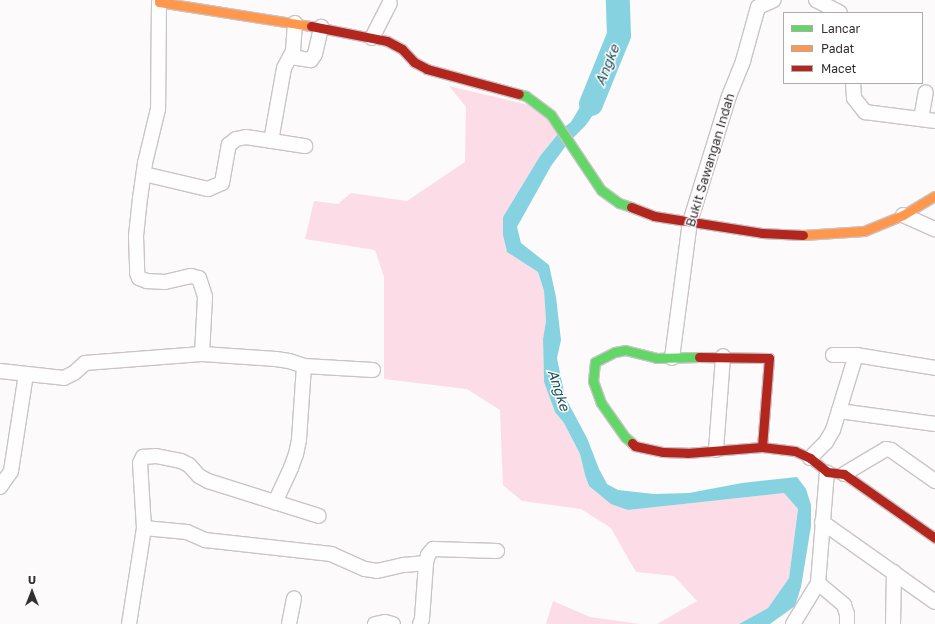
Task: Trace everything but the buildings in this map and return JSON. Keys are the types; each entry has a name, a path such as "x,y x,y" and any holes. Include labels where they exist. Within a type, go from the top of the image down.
{"street":[{"name":"Bukit Sawangan Indah","path":"672,358 690,222 729,96 743,61 758,6 774,0"},
{"path":"816,0 838,12"},
{"path":"202,354 205,297 199,278 191,276 165,282 147,281 139,278 137,273 136,236 144,174 158,109 159,1 295,22 372,38 396,45 414,62 427,69 526,96 551,115 601,190 619,203 633,210 654,216 762,233 785,235 836,234 864,231 903,215 934,199"},
{"path":"372,38 390,3"},
{"path":"271,141 284,68 293,51 295,22"},
{"path":"291,57 311,60 318,44 321,27"},
{"path":"853,84 854,98 865,112 928,120 926,92"},
{"path":"144,174 208,189 222,183 229,146 236,139 246,138 305,146"},
{"path":"903,215 935,229"},
{"path":"762,447 770,359 767,357 723,356 656,358 625,350 614,352 595,362 593,369 596,391 601,403 625,436 635,446 649,450 675,453 762,447 795,451 810,458 827,472 844,474 935,538"},
{"path":"0,371 64,378 74,373 86,363 202,354 260,357 289,361 304,366 373,370"},
{"path":"833,354 856,354 935,368"},
{"path":"810,458 826,442 833,430 856,354"},
{"path":"716,450 723,356"},
{"path":"275,502 291,468 297,447 304,366"},
{"path":"0,487 11,471 26,374"},
{"path":"840,411 935,424"},
{"path":"844,474 886,449 891,450 935,481"},
{"path":"129,624 144,528 140,463 142,457 156,456 181,461 189,465 199,476 208,481 319,516"},
{"path":"793,624 818,583 827,472"},
{"path":"822,522 935,602"},
{"path":"144,528 186,532 205,540 331,554 366,569 377,570 426,563"},
{"path":"420,624 422,619 426,563 428,555 433,549 497,551"},
{"path":"893,624 894,572"},
{"path":"818,583 844,605 848,614 847,624"},
{"path":"289,624 294,598"},
{"path":"375,624 386,622 393,624"}],"shaded area":[{"path":"449,86 537,107 562,129 540,156 503,217 503,235 507,252 538,272 544,291 546,321 543,339 544,382 555,412 564,423 580,454 589,486 612,504 628,510 784,493 798,509 789,578 768,608 739,624 657,624 697,601 674,576 636,572 611,528 581,509 522,501 503,485 500,410 467,389 384,379 384,277 375,250 305,239 314,201 338,204 351,193 407,201 465,162 466,107"},
{"path":"553,601 590,617 640,624 546,624"}],"water":[{"path":"601,72 609,76 597,109 586,125 568,143 551,166 517,227 521,243 549,265 556,297 561,340 557,358 565,397 587,438 599,469 607,484 618,490 654,494 689,493 742,483 797,477 806,489 811,505 811,526 801,587 795,606 770,624 739,624 768,608 789,578 798,509 784,493 628,510 611,504 589,486 580,454 564,423 555,412 544,382 543,339 546,321 544,291 538,272 507,252 503,235 503,217 540,156 562,129 571,122"}],"waterway":[{"name":"Angke","path":"591,104 619,35 618,0"}],"traffic: fast":[{"path":"519,94 526,96 551,115 601,190 619,203 631,207"},
{"path":"632,443 625,437 601,403 593,381 595,362 615,352 625,350 656,358 699,357"}],"traffic: slow":[{"path":"159,0 159,2 311,26"},
{"path":"803,235 864,231 903,215 935,196"}],"traffic: jam":[{"path":"311,26 387,41 402,49 414,62 427,69 519,94"},
{"path":"631,207 654,216 762,233 803,235"},
{"path":"699,357 769,358 762,447"},
{"path":"632,443 635,446 663,452 687,453 762,447 795,451 810,458 827,472 844,474 935,538"}]}
